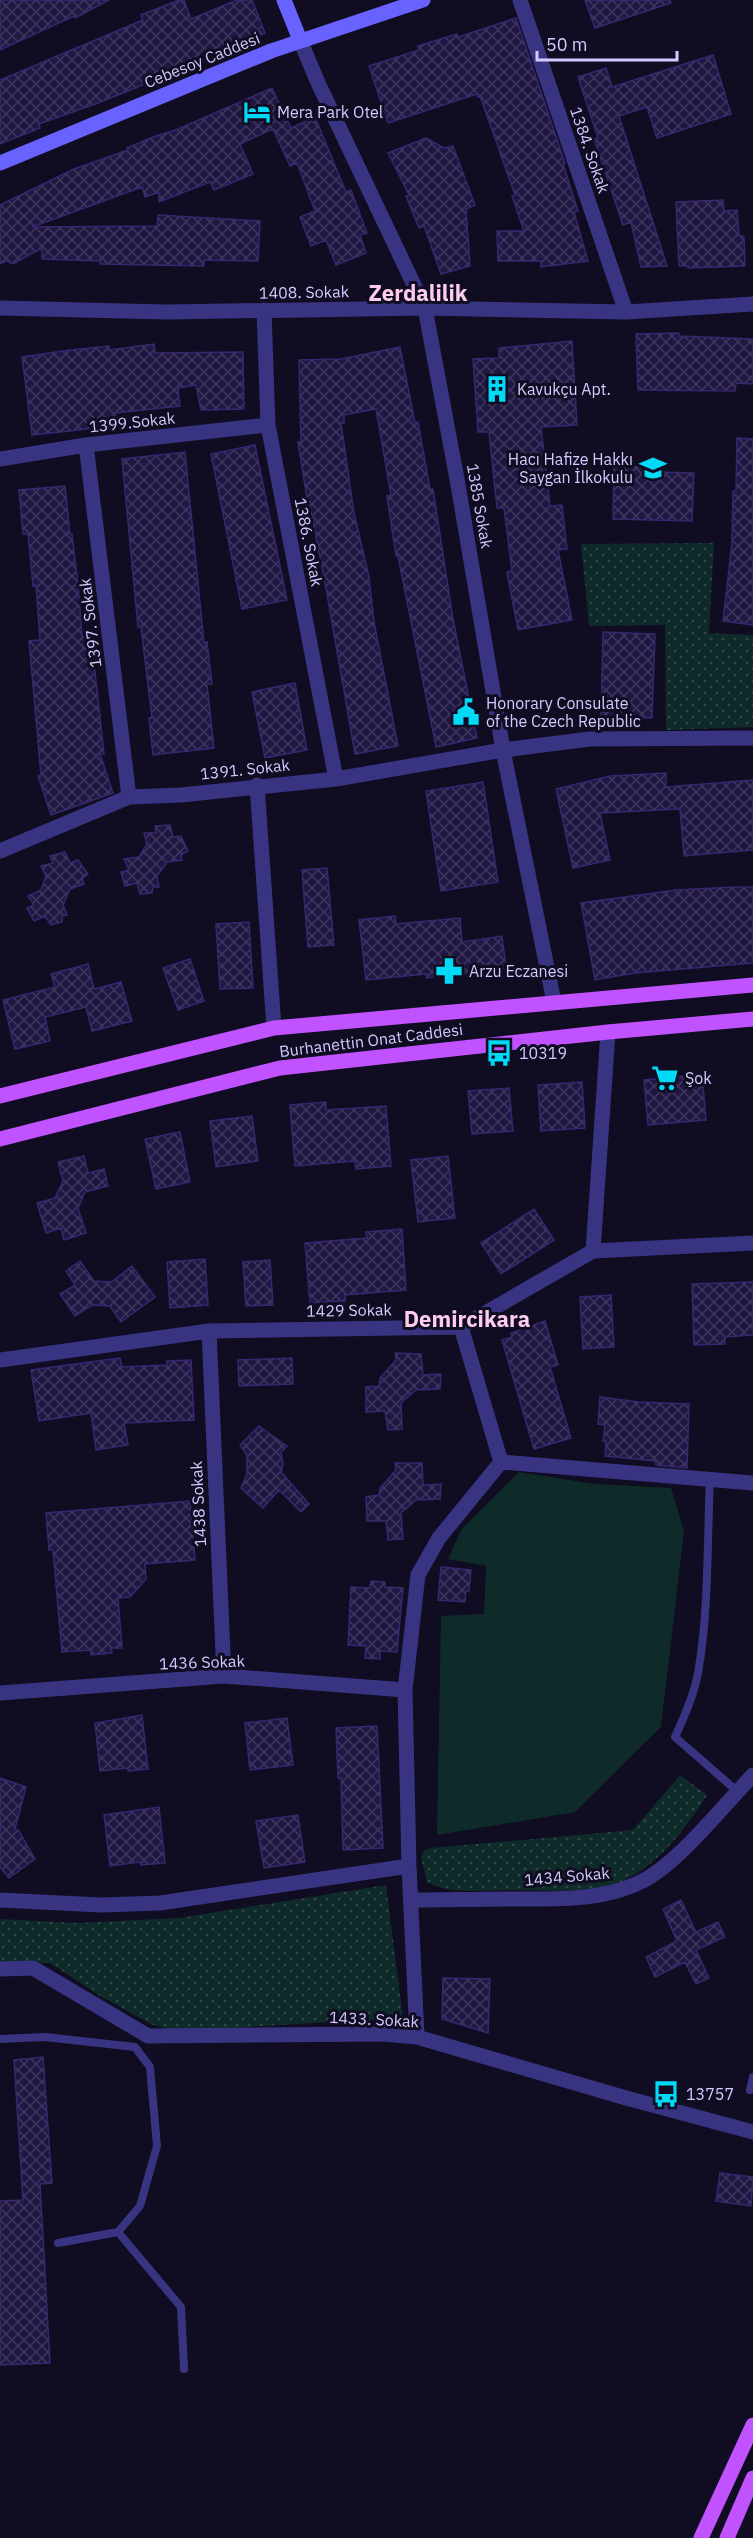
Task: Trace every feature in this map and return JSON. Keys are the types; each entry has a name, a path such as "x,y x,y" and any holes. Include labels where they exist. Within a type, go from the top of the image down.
{"main road":[{"path":"284,0 300,40"},
{"name":"Cebesoy Caddesi","path":"0,163 300,40 423,0"},
{"name":"Burhanettin Onat Caddesi","path":"0,1096 274,1028 753,985"},
{"name":"Burhanettin Onat Caddesi","path":"0,1139 280,1068 608,1032 753,1019"},
{"path":"701,2538 753,2425"},
{"path":"727,2538 753,2478"}],"street":[{"name":"1384. Sokak","path":"520,0 626,312"},
{"name":"1385 Sokak","path":"300,40 324,96 425,308 459,490 503,750 554,1002"},
{"name":"1408. Sokak","path":"0,308 167,312 425,308 626,312 753,304"},
{"name":"1386. Sokak","path":"264,310 268,425 336,779"},
{"name":"1399.Sokak","path":"0,459 86,445 268,425"},
{"name":"1397. Sokak","path":"86,445 129,797"},
{"name":"1391. Sokak","path":"0,851 129,797 181,795 257,785 336,779 503,750 590,739 753,738"},
{"path":"257,785 274,1028"},
{"path":"593,1251 608,1032"},
{"name":"1429 Sokak","path":"0,1360 208,1331 461,1327 593,1251 753,1243"},
{"path":"461,1327 501,1462"},
{"name":"1438 Sokak","path":"208,1331 224,1676"},
{"path":"501,1462 753,1483"},
{"path":"417,2037 409,1866 405,1690 418,1575 439,1538 501,1462"},
{"name":"1436 Sokak","path":"0,1693 224,1676 405,1690"},
{"name":"1434 Sokak","path":"412,1900 550,1899 591,1896 629,1888 650,1877 677,1855 753,1775"},
{"path":"0,1900 100,1905 160,1903 409,1866"},
{"name":"1433. Sokak","path":"0,1969 33,1968 148,2036 383,2034 417,2037 626,2098 753,2132"}],"lane":[{"path":"710,1479 703,1630 698,1674 686,1713 675,1737 738,1791"},
{"path":"0,2039 45,2037 135,2047 150,2067 157,2145 140,2206 118,2232 58,2242"},
{"path":"750,2090 753,2077"},
{"path":"118,2232 181,2307 184,2368"}],"green space":[{"path":"714,543 709,633 753,635 753,727 666,730 665,625 589,626 581,544"},
{"path":"519,1472 595,1484 671,1488 684,1531 661,1727 575,1812 437,1835 441,1616 484,1614 486,1566 448,1559 461,1530"},
{"path":"680,1775 707,1795 688,1824 664,1851 636,1874 621,1882 580,1890 477,1891 446,1889 427,1882 421,1858 424,1851 431,1848 633,1830"},
{"path":"386,1885 403,2018 177,2031 153,2025 102,1997 50,1963 0,1964 0,1919 78,1923 179,1918"}],"building":[{"path":"0,0 109,0 75,18 74,16 0,50"},
{"path":"184,0 191,19 237,0 252,0 265,33 98,103 39,124 40,128 0,144 0,80 143,20 141,15"},
{"path":"585,0 670,0 671,3 595,28"},
{"path":"516,18 565,163 563,164 578,211 574,212 588,261 541,267 541,261 498,261 497,231 524,231 512,196 515,195 480,96 478,97 477,94 388,123 369,66 419,50 418,46 457,34 458,37"},
{"path":"713,55 731,114 657,138 647,107 619,116 667,266 641,267 631,222 623,225 594,139 598,138 578,77 606,68 612,87"},
{"path":"272,88 291,128 315,117 346,192 351,190 367,233 360,235 366,253 336,265 326,240 311,246 300,217 315,211 297,163 290,166 273,129 240,144 253,174 214,190 210,182 159,202 159,192 145,197 142,187 32,227 157,226 158,215 260,221 258,261 204,260 204,266 100,264 100,261 42,259 42,248 13,264 7,261 0,264 0,205 74,169 128,150 127,148 178,129"},
{"path":"426,138 444,148 453,146 475,205 466,209 470,266 441,274 424,226 419,228 406,196 409,195 388,153"},
{"path":"723,200 724,211 737,210 739,235 744,237 745,266 688,268 688,266 679,266 676,202"},
{"path":"679,333 679,336 753,339 753,384 736,383 735,391 638,390 636,334"},
{"path":"572,341 577,425 541,427 550,506 562,505 567,549 558,550 572,620 518,630 507,572 512,571 504,508 497,508 489,432 478,432 473,359 499,358 499,348"},
{"path":"154,344 155,353 243,352 244,409 201,410 196,385 178,388 180,406 115,413 116,426 32,435 22,357 109,346 109,350"},
{"path":"400,347 415,423 418,422 430,489 433,489 453,619 477,738 436,747 398,556 396,556 387,496 391,495 376,409 344,415 344,423 341,423 354,513 369,577 374,622 398,746 355,754 298,442 301,442 299,360 341,359"},
{"path":"737,438 753,439 753,625 723,621 732,543 733,491 736,491"},
{"path":"255,445 287,600 242,609 211,454"},
{"path":"185,452 204,643 207,642 212,684 207,684 214,748 153,755 149,718 152,718 141,627 138,627 122,459"},
{"path":"614,465 656,466 656,472 694,473 692,521 613,519"},
{"path":"65,486 82,636 91,636 104,754 100,754 113,793 51,815 38,776 41,775 29,641 40,640 36,585 33,586 28,534 23,534 19,490"},
{"path":"603,632 655,634 652,718 601,716"},
{"path":"295,683 307,750 265,758 252,692"},
{"path":"666,773 666,787 753,780 753,850 684,856 680,809 600,813 610,860 573,868 556,789 610,776"},
{"path":"483,782 498,882 441,891 426,791"},
{"path":"170,825 173,837 181,836 188,851 181,855 182,860 167,862 157,876 159,887 153,887 152,893 140,894 137,883 125,886 121,872 129,870 124,859 139,857 147,844 144,833 156,833 155,826"},
{"path":"65,852 70,863 78,860 88,874 82,879 84,884 70,889 63,905 67,915 62,916 62,922 51,925 45,916 34,921 27,908 34,905 28,896 41,890 46,876 41,866 53,863 50,856"},
{"path":"327,868 334,945 308,947 302,870"},
{"path":"753,887 753,963 635,973 595,980 581,903 676,890"},
{"path":"395,916 396,924 460,918 462,942 502,936 506,968 427,978 426,974 366,980 359,920"},
{"path":"249,922 253,988 220,989 216,924"},
{"path":"190,959 204,1001 178,1010 163,968"},
{"path":"88,964 94,989 121,982 132,1021 92,1031 86,1007 45,1017 50,1041 15,1049 3,1000 55,987 51,974"},
{"path":"702,1074 706,1120 648,1125 644,1080"},
{"path":"582,1082 585,1128 541,1131 538,1085"},
{"path":"509,1088 513,1131 472,1134 468,1091"},
{"path":"326,1102 326,1110 386,1106 391,1166 356,1169 355,1161 295,1166 290,1105"},
{"path":"252,1116 258,1161 216,1167 210,1121"},
{"path":"180,1132 190,1182 156,1189 145,1139"},
{"path":"84,1156 88,1173 104,1169 108,1186 85,1192 78,1208 86,1233 64,1240 61,1228 46,1233 37,1203 55,1198 63,1181 58,1162"},
{"path":"448,1156 455,1218 418,1222 411,1160"},
{"path":"534,1209 554,1240 501,1274 481,1243"},
{"path":"402,1229 406,1290 345,1295 345,1301 310,1303 305,1243 367,1238 366,1232"},
{"path":"205,1259 208,1305 170,1308 167,1262"},
{"path":"270,1260 273,1305 246,1306 243,1262"},
{"path":"80,1261 94,1281 111,1282 132,1266 155,1297 121,1322 110,1306 92,1305 75,1316 60,1294 75,1285 66,1271"},
{"path":"753,1282 753,1335 725,1337 725,1344 694,1345 692,1284"},
{"path":"611,1295 614,1347 583,1349 580,1297"},
{"path":"545,1321 558,1365 550,1367 571,1438 534,1449 502,1340 512,1337 511,1333"},
{"path":"395,1353 421,1354 423,1375 441,1374 440,1389 416,1390 401,1403 402,1429 388,1430 385,1411 366,1412 366,1387 379,1386 380,1378 396,1360"},
{"path":"120,1358 122,1367 167,1365 167,1361 191,1360 194,1420 124,1423 128,1445 96,1450 91,1413 39,1421 31,1370"},
{"path":"292,1358 293,1384 239,1386 238,1360"},
{"path":"600,1397 639,1402 689,1404 687,1468 656,1465 656,1461 605,1456 606,1441 603,1441 605,1425 598,1424"},
{"path":"259,1426 287,1446 281,1452 283,1464 281,1472 309,1504 301,1512 279,1490 263,1508 241,1488 247,1474 247,1455 240,1445"},
{"path":"395,1463 422,1463 423,1485 441,1484 440,1499 416,1500 401,1513 403,1539 388,1540 386,1521 367,1521 366,1497 379,1495 380,1488 396,1470"},
{"path":"190,1501 195,1560 145,1564 146,1579 130,1597 118,1598 122,1648 111,1648 112,1653 91,1655 91,1650 62,1652 53,1550 49,1550 46,1513"},
{"path":"441,1567 471,1570 469,1591 466,1591 465,1602 438,1600"},
{"path":"371,1581 385,1582 385,1587 403,1588 397,1652 380,1651 380,1659 365,1658 366,1646 348,1645 351,1587 370,1588"},
{"path":"142,1715 148,1769 128,1771 128,1768 100,1771 95,1723"},
{"path":"287,1718 293,1765 250,1770 245,1723"},
{"path":"377,1726 383,1848 343,1850 341,1778 338,1778 336,1728"},
{"path":"0,1778 26,1787 15,1829 19,1831 35,1859 9,1878 0,1867"},
{"path":"159,1807 165,1863 141,1865 141,1862 110,1866 104,1815"},
{"path":"298,1815 305,1862 264,1868 256,1821"},
{"path":"681,1900 696,1932 718,1922 725,1937 696,1950 709,1978 696,1984 685,1962 655,1977 646,1957 677,1941 663,1909"},
{"path":"443,1978 490,1979 488,2033 442,2019"},
{"path":"43,2057 52,2183 40,2184 50,2363 0,2365 0,2201 23,2200 14,2060"},
{"path":"720,2173 753,2177 751,2206 716,2201"}],"place":[{"name":"Mera Park Otel","path":"257,112"},
{"name":"Kavukçu Apt.","path":"497,389"},
{"name":"Hacı Hafize Hakkı Saygan İlkokulu","path":"653,468"},
{"name":"Honorary Consulate of the Czech Republic","path":"466,712"},
{"name":"Arzu Eczanesi","path":"449,971"},
{"name":"10319","path":"499,1053"},
{"name":"Şok","path":"665,1078"},
{"name":"13757","path":"666,2094"}],"district":[{"name":"Zerdalilik","path":"418,292"},
{"name":"Demircikara","path":"467,1318"}]}
